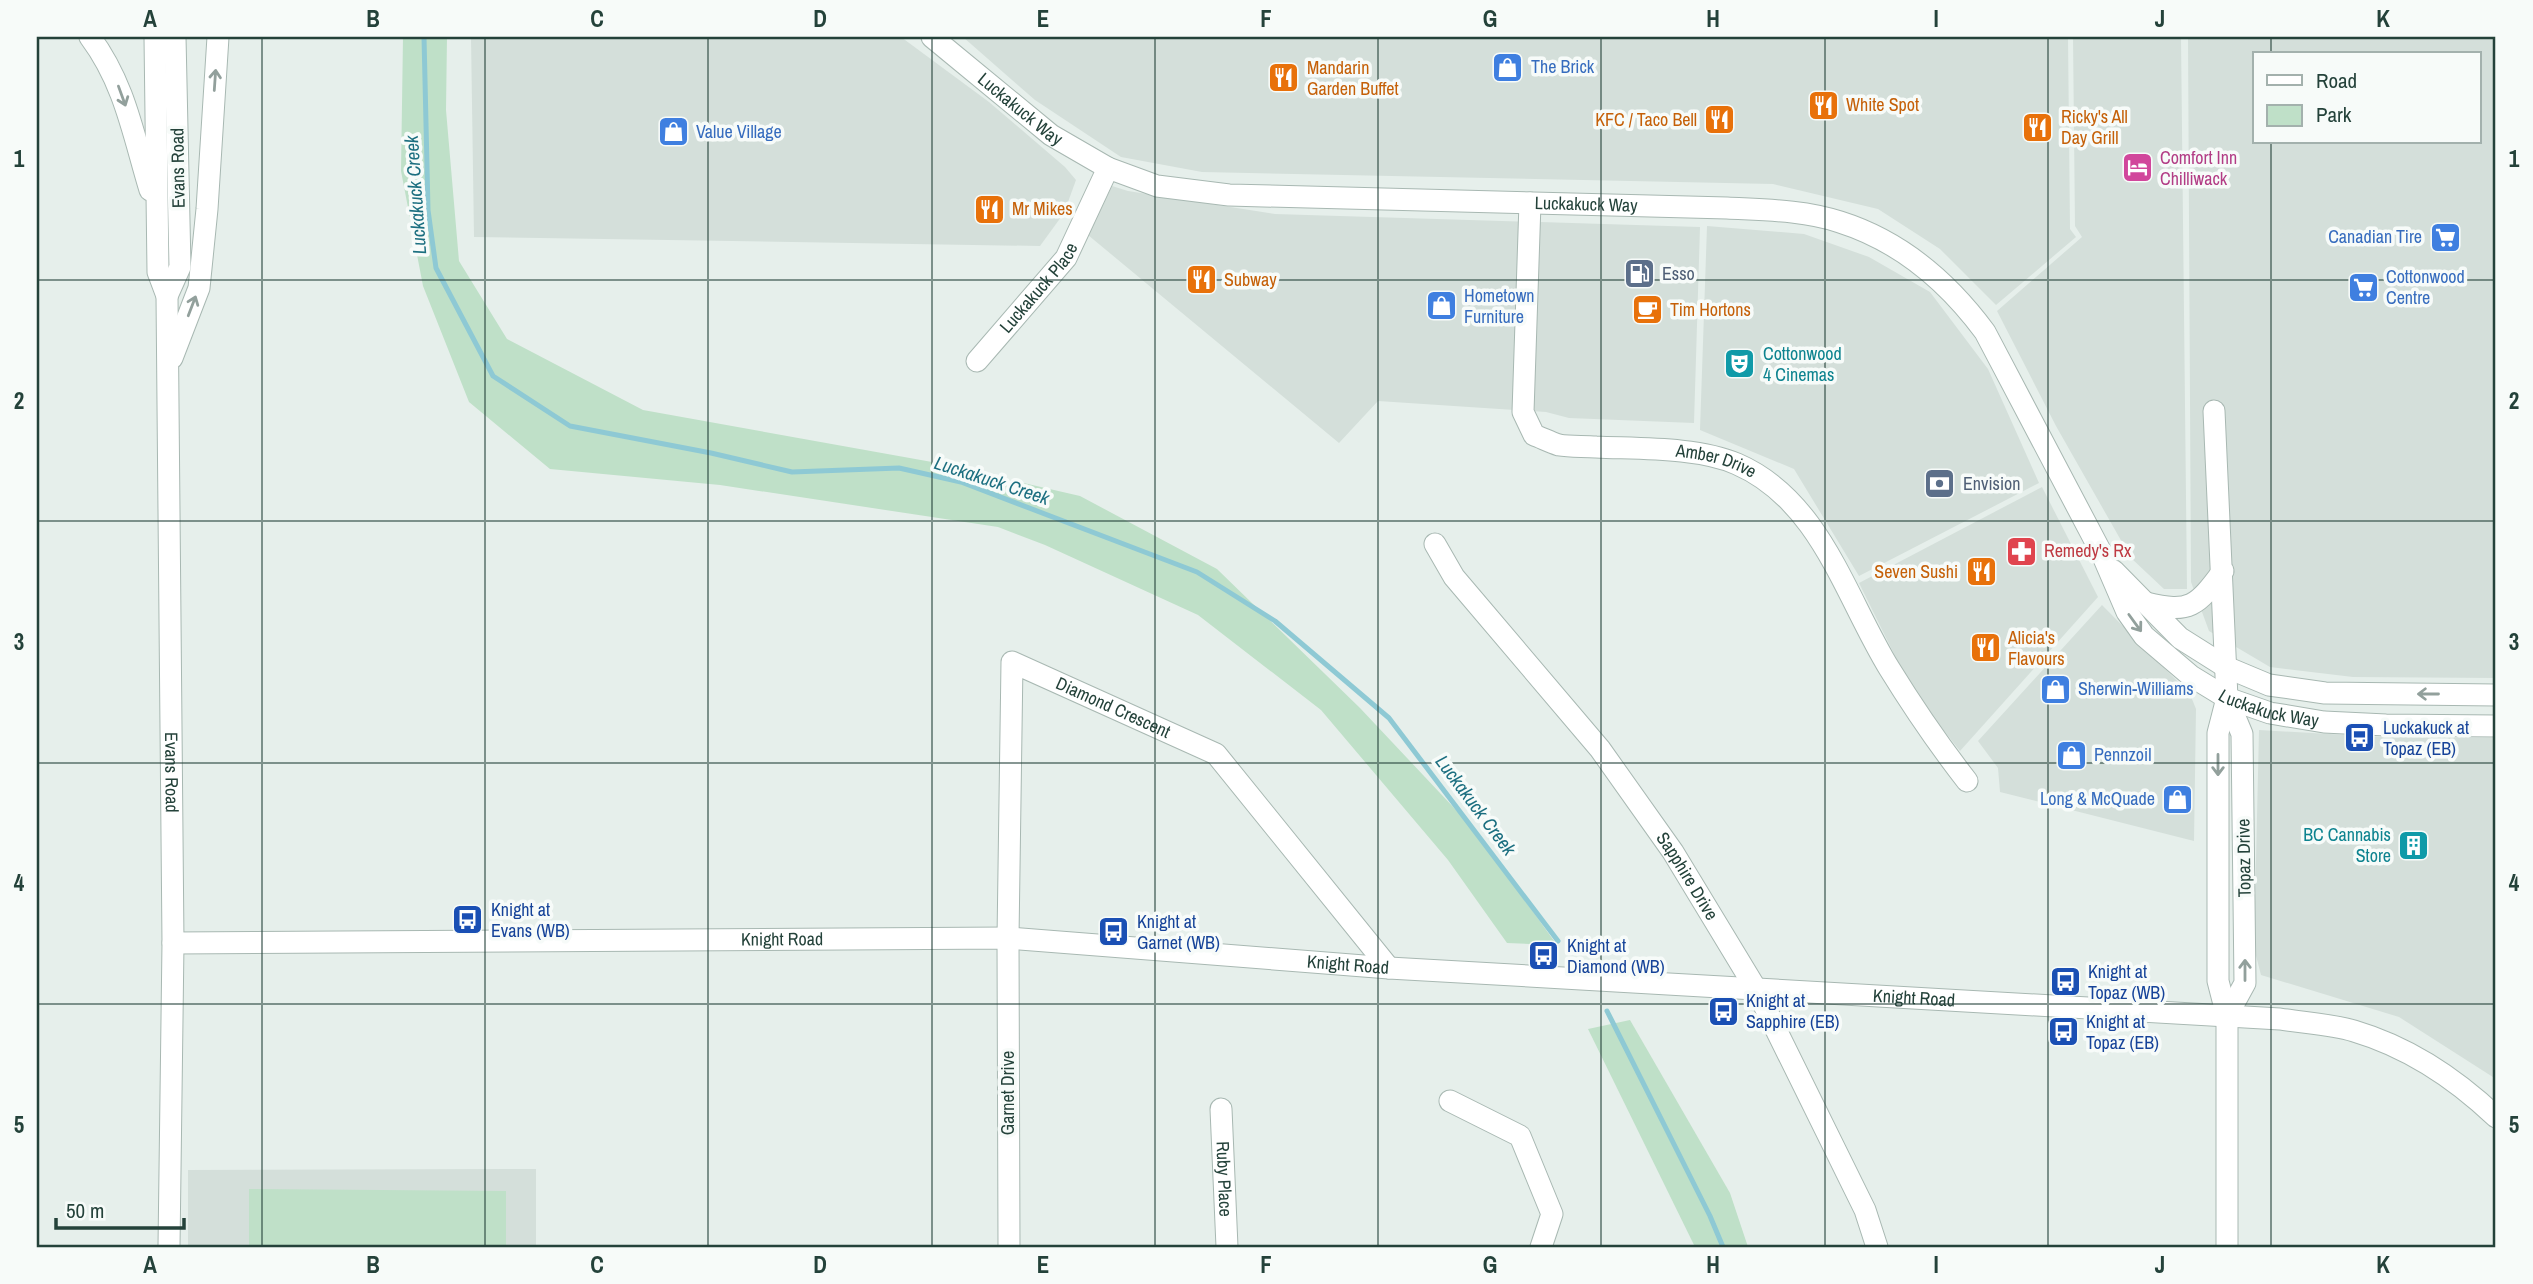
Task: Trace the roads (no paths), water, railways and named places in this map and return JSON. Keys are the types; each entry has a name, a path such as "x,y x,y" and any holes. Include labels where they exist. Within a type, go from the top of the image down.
{"street":[{"path":"90,37 103,55 124,96 157,211"},
{"name":"Evans Road","path":"155,37 158,272 167,296 173,943 169,1247"},
{"name":"Evans Road","path":"167,296 180,267 176,37"},
{"path":"167,369 199,288 218,37"},
{"name":"Luckakuck Way","path":"932,37 1051,135 1108,168 1157,186 1229,195 1530,202 1789,212 1839,222 1881,239 1940,280 1966,306 1985,331 2106,562 2127,612 2144,636 2191,676 2227,698 2270,713 2324,722 2496,726"},
{"name":"Luckakuck Place","path":"977,361 1066,258 1108,168"},
{"name":"Amber Drive","path":"1530,202 1523,412 1534,435 1559,445 1680,451 1711,457 1735,463 1781,491 1805,517 1888,667 1967,781"},
{"name":"Topaz Drive","path":"2214,411 2227,698 2218,733 2218,981 2227,1016 2227,1247"},
{"name":"Sapphire Drive","path":"1435,544 1454,577 1600,749 1673,852 1756,989 1866,1210 1877,1247"},
{"name":"Luckakuck Way","path":"2106,562 2180,638 2226,667 2269,685 2325,693 2496,695"},
{"path":"2146,603 2171,609 2189,606 2204,597 2223,571"},
{"name":"Diamond Crescent","path":"1008,938 1012,662 1216,754 1389,968"},
{"name":"Knight Road","path":"173,943 1008,938 1389,968 2280,1018 2354,1031 2418,1058 2469,1092 2496,1117"},
{"name":"Garnet Drive","path":"1008,938 1009,1247"},
{"path":"1450,1101 1520,1136 1552,1214 1542,1247"},
{"name":"Ruby Place","path":"1221,1110 1227,1247"}],"waterway":[{"name":"Luckakuck Creek","path":"424,37 428,210 436,268 493,376 570,426 711,453 792,472 899,468 961,482 1197,572 1275,621 1389,718 1558,941"},
{"name":"Luckakuck Creek","path":"1607,1011 1723,1247"}],"place":[{"name":"The Brick","path":"1508,67"},
{"name":"Mandarin Garden Buffet","path":"1284,78"},
{"name":"White Spot","path":"1823,105"},
{"name":"KFC / Taco Bell","path":"1720,120"},
{"name":"Ricky's All Day Grill","path":"2038,127"},
{"name":"Value Village","path":"673,132"},
{"name":"Comfort Inn Chilliwack","path":"2137,168"},
{"name":"Mr Mikes","path":"989,209"},
{"name":"Canadian Tire","path":"2445,237"},
{"name":"Esso","path":"1639,274"},
{"name":"Subway","path":"1201,280"},
{"name":"Cottonwood Centre","path":"2363,287"},
{"name":"Hometown Furniture","path":"1441,306"},
{"name":"Tim Hortons","path":"1647,310"},
{"name":"Cottonwood 4 Cinemas","path":"1740,364"},
{"name":"Envision","path":"1940,484"},
{"name":"Remedy's Rx","path":"2021,551"},
{"name":"Seven Sushi","path":"1981,572"},
{"name":"Alicia's Flavours","path":"1985,648"},
{"name":"Sherwin-Williams","path":"2055,689"},
{"name":"Luckakuck at Topaz (EB)","path":"2360,738"},
{"name":"Pennzoil","path":"2071,755"},
{"name":"Long & McQuade","path":"2178,799"},
{"name":"BC Cannabis Store","path":"2414,845"},
{"name":"Knight at Evans (WB)","path":"468,920"},
{"name":"Knight at Garnet (WB)","path":"1114,932"},
{"name":"Knight at Diamond (WB)","path":"1544,956"},
{"name":"Knight at Topaz (WB)","path":"2065,982"},
{"name":"Knight at Sapphire (EB)","path":"1723,1011"},
{"name":"Knight at Topaz (EB)","path":"2063,1032"}]}
